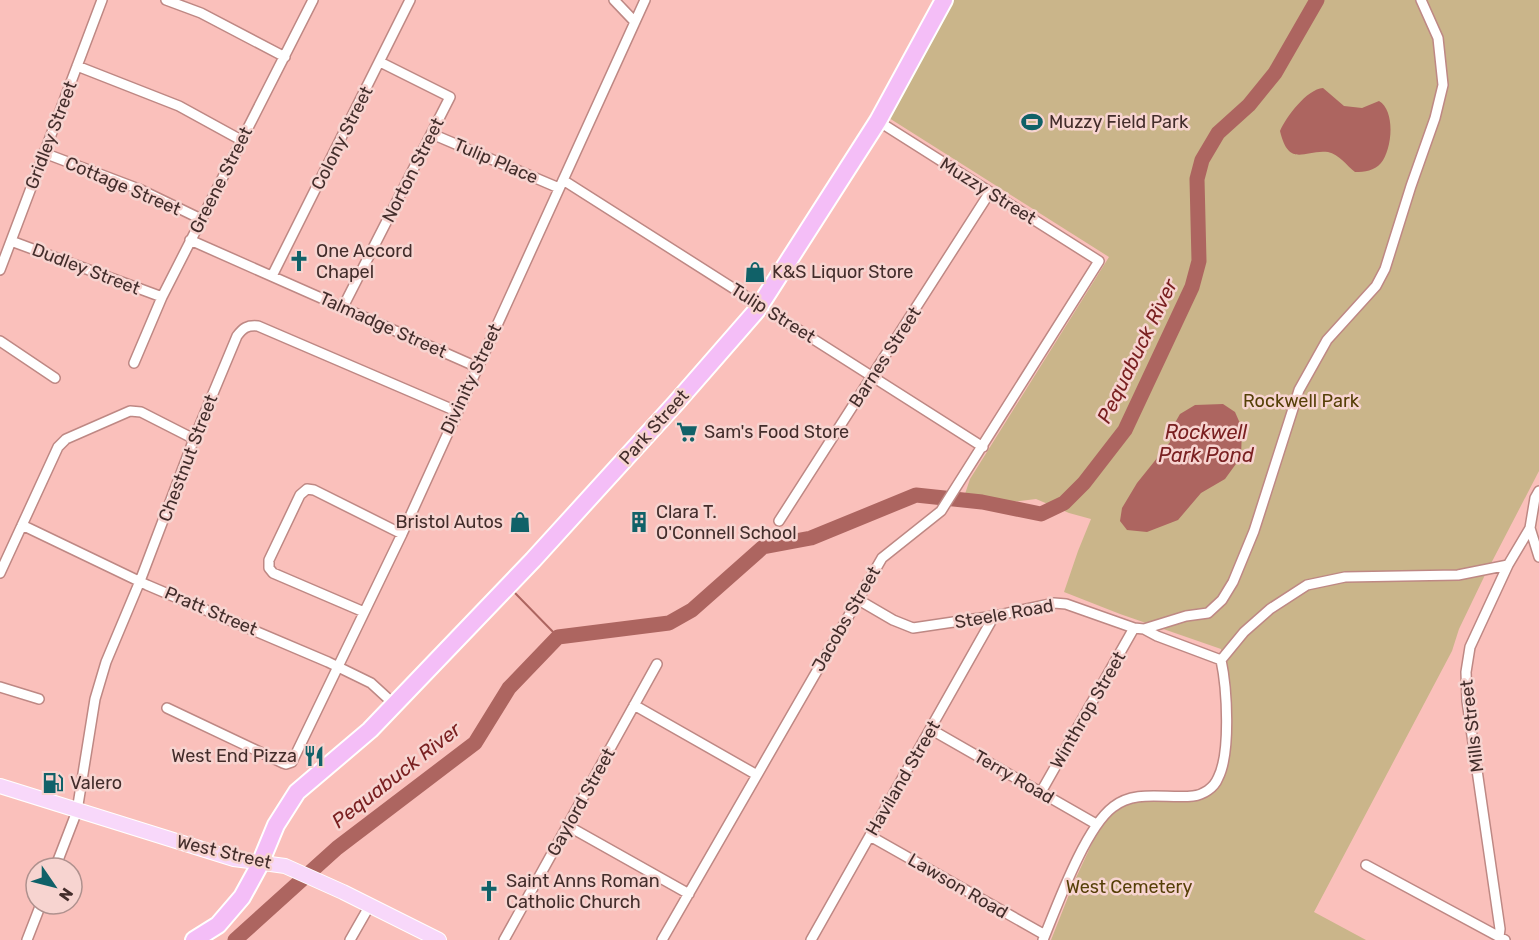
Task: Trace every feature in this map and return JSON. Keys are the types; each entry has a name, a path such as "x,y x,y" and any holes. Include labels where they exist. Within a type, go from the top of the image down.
{"highway":[{"name":"Park Street","path":"260,862 276,825 293,797 311,778 356,743 395,705 533,560 675,404 760,306 878,121 944,0"},
{"path":"194,940 212,929 231,912 247,889 260,862"}],"main road":[{"name":"West Street","path":"0,786 234,859 285,866 439,940"}],"street":[{"name":"Gridley Street","path":"0,270 102,0"},
{"path":"166,0 201,13 285,57"},
{"name":"Greene Street","path":"134,363 162,297 190,240 313,0"},
{"name":"Colony Street","path":"272,276 410,0"},
{"path":"614,0 635,22"},
{"name":"Divinity Street","path":"167,708 286,764 292,762 402,534 645,0"},
{"path":"1139,628 1208,613 1222,600 1233,582 1254,531 1299,390 1327,340 1376,286 1385,269 1410,186 1435,118 1443,85 1438,38 1421,0"},
{"name":"Norton Street","path":"343,307 450,97 380,62"},
{"path":"77,66 178,106 241,140"},
{"name":"Muzzy Street","path":"878,121 1099,261"},
{"name":"Tulip Place","path":"432,134 561,184"},
{"name":"Cottage Street","path":"44,153 139,189 201,219"},
{"name":"Tulip Street","path":"561,184 873,376 982,447"},
{"name":"Barnes Street","path":"779,521 990,192"},
{"name":"Talmadge Street","path":"190,240 477,367"},
{"name":"Dudley Street","path":"11,241 162,297"},
{"name":"Jacobs Street","path":"662,940 882,558 941,511 1099,261"},
{"name":"Chestnut Street","path":"60,856 77,811 95,699 106,662 141,581 194,439 237,336 247,326 258,326 456,411"},
{"path":"0,340 55,378"},
{"path":"0,573 58,447 66,439 130,411 141,412 194,439"},
{"path":"364,612 273,573 268,568 269,560 300,495 307,489 314,490 402,534"},
{"path":"1539,491 1535,498 1530,528 1539,557"},
{"name":"Pratt Street","path":"22,525 141,581 338,667 378,688 395,705"},
{"name":"Mills Street","path":"1502,938 1467,701 1466,672 1470,646 1508,565 1530,528"},
{"path":"1044,938 1096,824 1113,806 1123,800 1137,797 1192,796 1205,792 1216,782 1220,776 1225,742 1225,692 1221,660 1244,632 1270,609 1307,585 1346,577 1458,575 1508,565"},
{"name":"Steele Road","path":"857,599 893,620 913,628 994,616 1038,605 1066,604 1139,628 1221,660"},
{"name":"Haviland Street","path":"811,940 932,730 994,616"},
{"name":"Winthrop Street","path":"1041,792 1139,628"},
{"name":"Gaylord Street","path":"504,940 657,664"},
{"path":"0,687 39,699"},
{"path":"634,705 757,775"},
{"name":"Terry Road","path":"932,730 1096,824"},
{"path":"568,826 689,894"},
{"name":"Lawson Road","path":"870,836 1044,938"},
{"path":"1365,865 1502,938"},
{"path":"350,940 370,905"},
{"path":"27,940 36,916"}],"green space":[{"name":"Rockwell Park","path":"949,0 1539,0 1539,471 1484,577 1459,629 1452,651 1314,912 1366,940 1051,940 1074,882 1095,837 1108,816 1123,806 1142,801 1197,799 1211,794 1222,782 1229,754 1232,703 1221,649 1064,592 1091,519 1069,513 1036,499 990,505 965,494 970,479 1109,257 888,117"}],"water":[{"path":"1323,88 1344,106 1362,108 1379,101 1384,106 1390,122 1390,140 1385,157 1375,168 1355,172 1332,153 1299,155 1288,150 1280,131 1283,125 1304,98"},
{"name":"Rockwell Park Pond","path":"1223,404 1235,412 1242,428 1241,457 1225,479 1201,493 1178,520 1147,532 1127,530 1120,521 1122,508 1137,483 1170,442 1172,428 1180,414 1195,405"}],"waterway":[{"name":"Pequabuck River","path":"235,940 337,848 475,743 509,688 558,637 669,623 692,610 763,547 811,538 916,495 982,502 1041,514 1064,503 1084,483 1125,430 1192,287 1199,261 1197,179 1202,160 1218,133 1249,105 1275,73 1317,0"},
{"path":"515,593 558,637"}],"place":[{"name":"Muzzy Field Park","path":"1032,122"},
{"name":"One Accord Chapel","path":"299,261"},
{"name":"K&S Liquor Store","path":"755,272"},
{"name":"Sam's Food Store","path":"687,432"},
{"name":"Bristol Autos","path":"520,522"},
{"name":"Clara T. O'Connell School","path":"639,522"},
{"name":"West End Pizza","path":"314,756"},
{"name":"Valero","path":"53,783"},
{"name":"Saint Anns Roman Catholic Church","path":"489,891"}],"park label":[{"name":"West Cemetery","path":"1129,887"}]}
